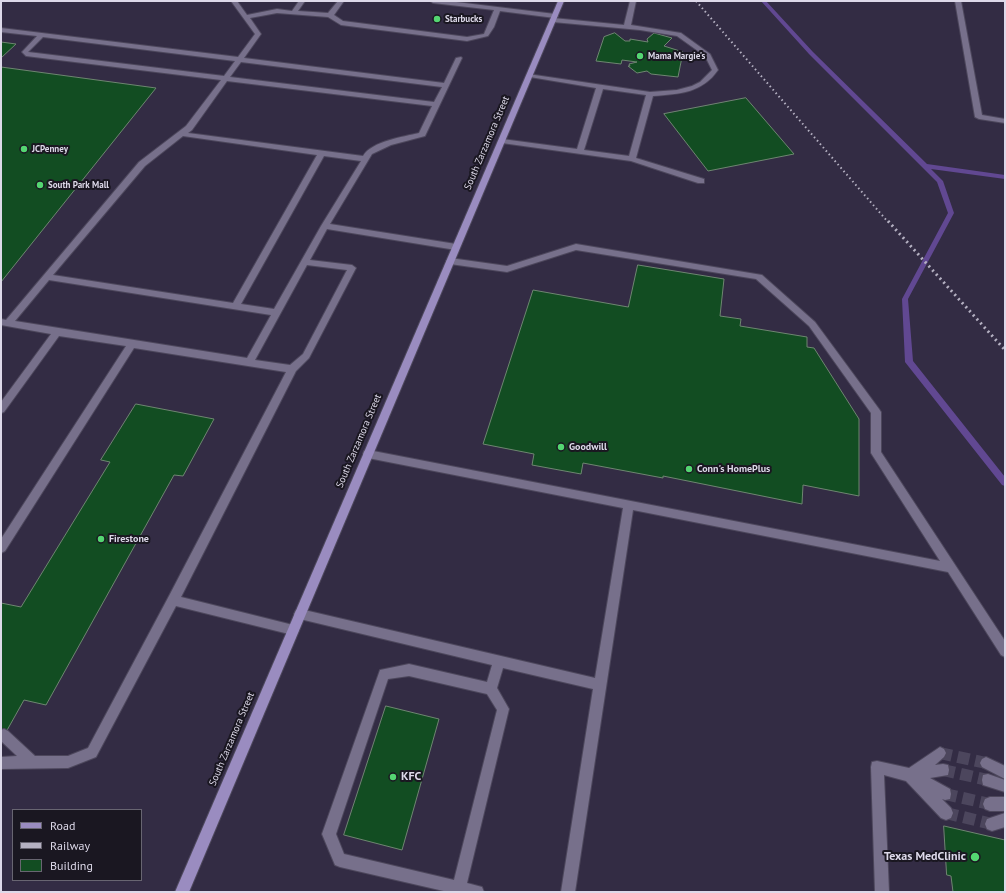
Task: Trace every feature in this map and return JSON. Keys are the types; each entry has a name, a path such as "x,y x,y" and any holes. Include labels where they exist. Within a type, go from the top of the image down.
{"main road":[{"name":"South Zarzamora Street","path":"182,892 561,1"}],"lane":[{"path":"4,322 47,277 142,164 189,128 258,34 234,1"},
{"path":"293,13 302,1"},
{"path":"330,15 341,1"},
{"path":"433,1 487,4 498,9 554,18 627,26 679,34 708,55 715,70 709,80 687,90 650,94 530,75"},
{"path":"627,26 633,1"},
{"path":"958,1 979,117 1005,121"},
{"path":"245,17 277,11 330,15 341,23 467,39 486,35 498,9"},
{"path":"1,30 446,85"},
{"path":"42,35 24,52 26,54 437,104"},
{"path":"249,363 325,226 369,153 388,143 422,134 459,58"},
{"path":"580,152 600,86"},
{"path":"632,159 650,94"},
{"path":"182,134 365,159"},
{"path":"502,141 632,159 701,181"},
{"path":"235,307 322,153"},
{"path":"325,226 456,247"},
{"path":"450,261 507,269 576,247 759,276 812,324 876,412 876,453 1005,651"},
{"path":"1,763 68,762 92,753 292,369 306,356 352,268 305,262"},
{"path":"47,277 277,313"},
{"path":"4,322 57,332 292,369"},
{"path":"1,409 57,332"},
{"path":"1,548 132,344"},
{"path":"368,454 950,568"},
{"path":"568,892 600,685 630,506"},
{"path":"173,600 293,630"},
{"path":"300,614 600,685"},
{"path":"491,689 499,660"},
{"path":"459,890 503,709 491,689 409,670 384,674 329,834 340,860 459,890 478,892"},
{"path":"4,735 32,762"},
{"path":"910,774 940,753"},
{"path":"986,763 1005,773"},
{"path":"882,892 877,767 910,774 945,794"},
{"path":"910,774 943,770"},
{"path":"910,774 946,813"},
{"path":"988,780 1005,786"},
{"path":"990,804 1005,804"}],"building":[{"name":"Mama Margie's","path":"615,33 625,41 630,41 630,39 648,42 647,39 654,33 672,38 664,46 683,52 678,77 651,74 647,71 637,73 628,66 630,66 629,64 637,62 622,60 621,64 596,61 604,37"},
{"path":"1,42 16,44 1,58"},
{"name":"South Park Mall","path":"1,67 156,88 1,282"},
{"path":"746,98 794,154 708,171 664,114"},
{"path":"638,265 724,279 720,316 741,319 740,326 807,337 807,347 814,348 859,419 859,496 803,485 802,504 663,476 663,478 583,463 581,474 532,465 534,454 483,444 533,290 628,307"},
{"name":"Firestone","path":"136,404 214,419 183,476 174,475 46,705 24,700 1,741 1,603 21,607 110,462 101,460"},
{"name":"KFC","path":"386,706 439,719 402,850 344,835"},
{"name":"Texas MedClinic","path":"944,826 1005,840 1005,892 953,892 951,876 947,875"}],"waterway":[{"path":"763,1 811,53 940,181 951,213 905,299 909,362 1005,483"},
{"path":"925,166 1005,177"}],"tunnel":[{"path":"940,753 986,763"},
{"path":"943,770 988,780"},
{"path":"945,794 990,804"},
{"path":"946,813 992,824"}],"railway":[{"path":"696,1 888,222"},
{"path":"888,221 1005,350"}],"place":[{"name":"Starbucks","path":"437,19"},
{"name":"Mama Margie's","path":"640,56"},
{"name":"JCPenney","path":"24,149"},
{"name":"South Park Mall","path":"40,185"},
{"name":"Goodwill","path":"561,447"},
{"name":"Conn's HomePlus","path":"689,469"},
{"name":"Firestone","path":"101,539"},
{"name":"KFC","path":"393,777"},
{"name":"Texas MedClinic","path":"975,857"}]}
